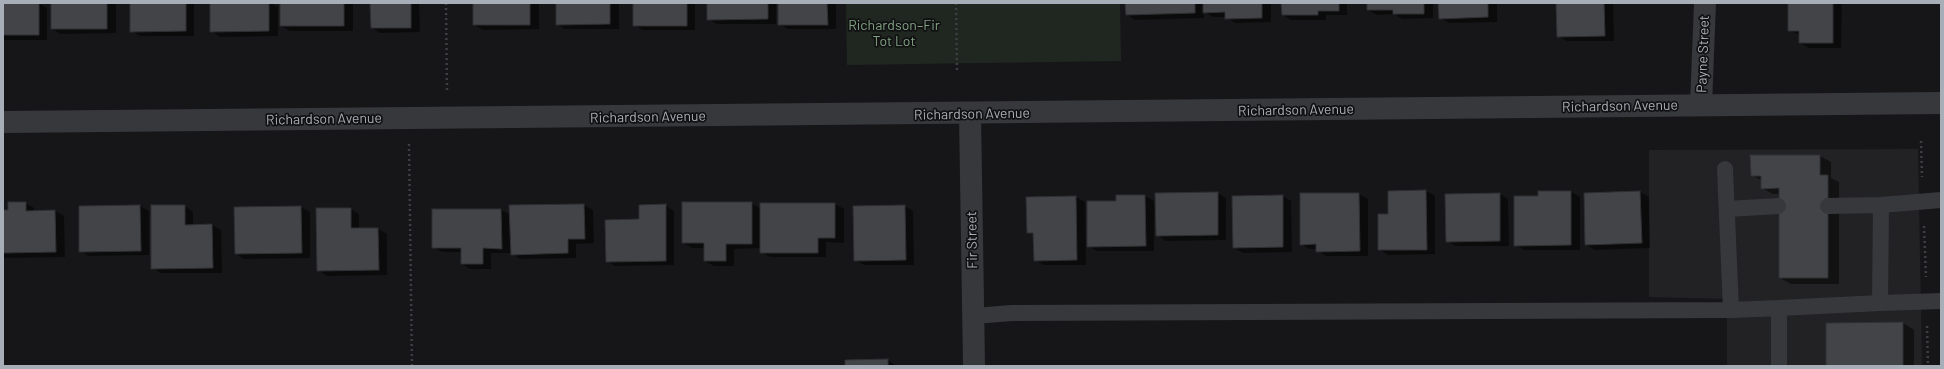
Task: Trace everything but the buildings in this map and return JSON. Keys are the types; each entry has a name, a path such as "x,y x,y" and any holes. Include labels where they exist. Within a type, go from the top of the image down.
{"street":[{"name":"Payne Street","path":"1701,105 1705,3"},
{"name":"Richardson Avenue","path":"3,122 970,114 1701,105 1941,104"},
{"name":"Fir Street","path":"970,114 974,366"}],"lane":[{"path":"1725,169 1731,310"},
{"path":"1828,206 1881,205 1941,200"},
{"path":"1880,303 1881,205"},
{"path":"1727,209 1778,206"},
{"path":"974,316 1012,313 1731,310 1934,301"},
{"path":"1779,308 1779,366"}],"path":[{"path":"446,3 447,119"},
{"path":"956,3 957,71"},
{"path":"408,118 412,366"},
{"path":"1921,141 1923,201 1934,301 1928,366"}],"shaded area":[{"path":"1918,149 1922,366 1727,366 1727,299 1649,297 1649,150"}],"green space":[{"name":"Richardson–Fir Tot Lot","path":"846,3 1120,3 1121,61 847,65"}]}
